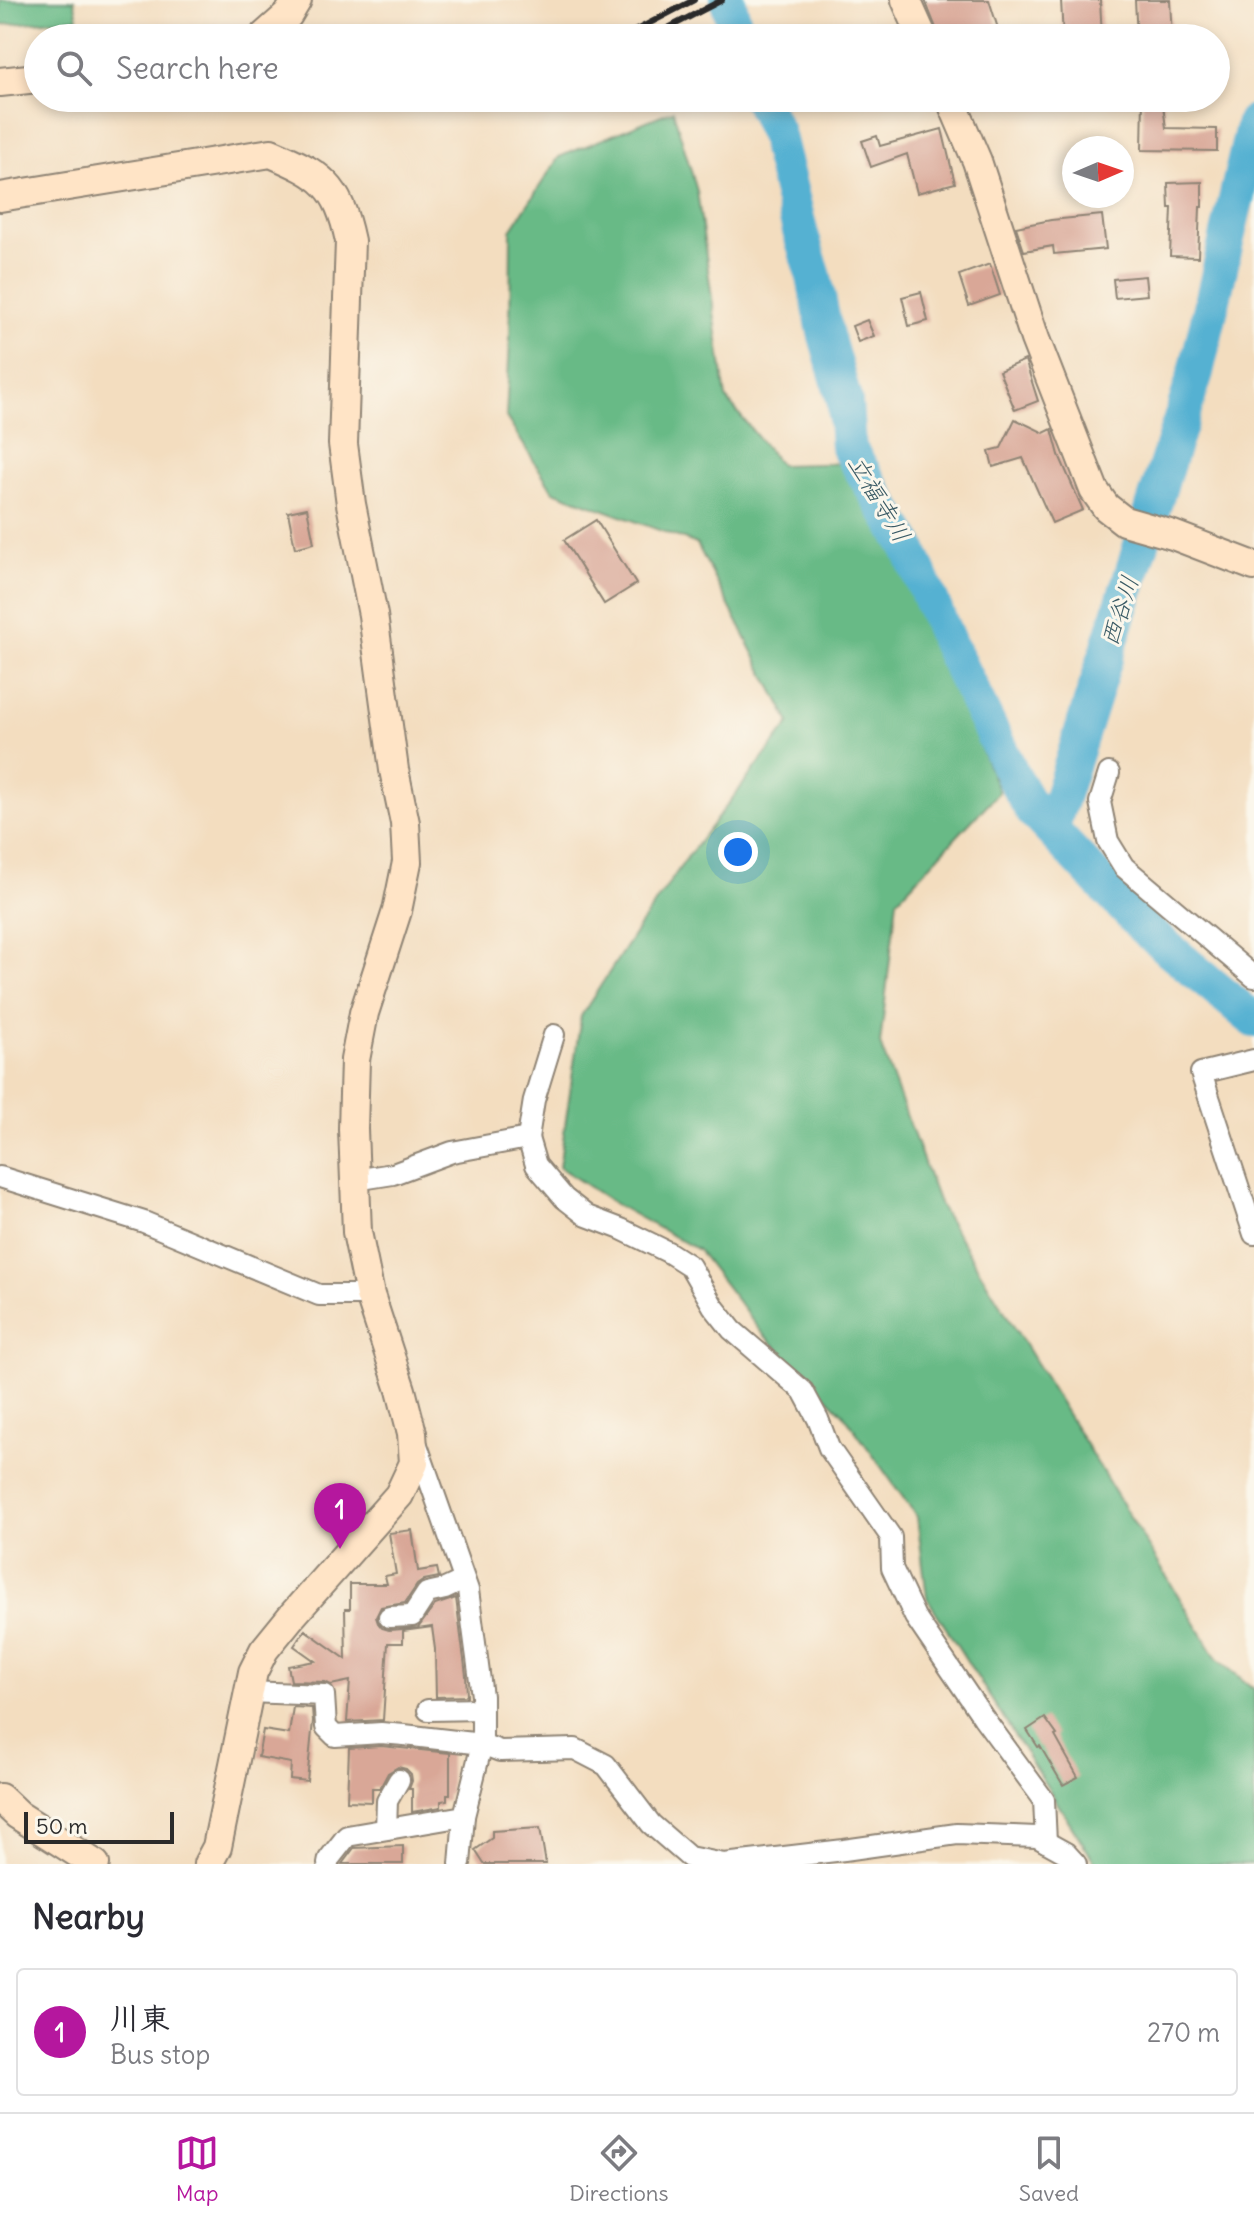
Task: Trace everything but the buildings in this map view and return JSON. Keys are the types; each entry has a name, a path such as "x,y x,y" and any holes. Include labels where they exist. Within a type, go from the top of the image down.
{"street":[{"path":"278,24 297,0"},
{"path":"906,0 917,24"},
{"path":"0,82 24,79"},
{"path":"956,112 977,161 1035,339 1094,490 1106,507 1124,521 1173,535 1254,566"},
{"path":"0,197 271,153 304,167 324,180 344,213 350,256 343,444 405,823 407,862 397,911 364,1013 355,1060 353,1129 357,1232 370,1295 412,1433 468,1590 482,1709 482,1744 464,1818 467,1850 476,1864"},
{"path":"1109,773 1100,802 1108,841 1124,867 1254,977"},
{"path":"554,1035 534,1100 528,1138 536,1165 564,1198 587,1216 621,1229 690,1266 713,1306 732,1330 803,1391 829,1448 891,1537 892,1568 915,1617 1044,1800 1046,1842"},
{"path":"1254,1060 1201,1073 1254,1234"},
{"path":"355,1180 393,1174 452,1152 528,1138"},
{"path":"0,1177 144,1222 319,1295 370,1295"},
{"path":"208,1864 217,1847 253,1672 264,1650 399,1495 414,1463 412,1433"},
{"path":"389,1617 412,1616 427,1593 464,1580"},
{"path":"248,1692 324,1695 326,1727 335,1736 381,1733 482,1744 500,1751 575,1749 606,1765 651,1824 687,1860 724,1864 845,1857 957,1834 1037,1837 1066,1853 1076,1864"},
{"path":"428,1710 482,1709"},
{"path":"386,1829 387,1801 399,1780"},
{"path":"0,1798 18,1815 95,1864"},
{"path":"328,1864 347,1836 464,1818"}],"green space":[{"path":"0,0 74,0 78,18 0,25"},
{"path":"674,112 697,191 726,398 780,465 856,463 904,559 999,792 897,900 880,1044 940,1206 1217,1659 1254,1689 1254,1864 1096,1864 927,1598 917,1517 842,1412 761,1332 698,1250 615,1204 559,1167 581,1016 686,859 790,723 697,544 553,491 506,417 511,230 559,157"}],"waterway":[{"name":"立福寺川","path":"728,0 734,24"},
{"name":"立福寺川","path":"767,112 776,132 845,403 848,447 909,548 949,644 1014,778 1032,810 1145,929 1254,1020"},
{"name":"西谷川","path":"1051,829 1196,372 1254,122"}],"railway":[{"path":"648,24 694,0"},
{"path":"676,24 722,0"}],"place":[{"name":"川東","path":"340,1549"}]}
